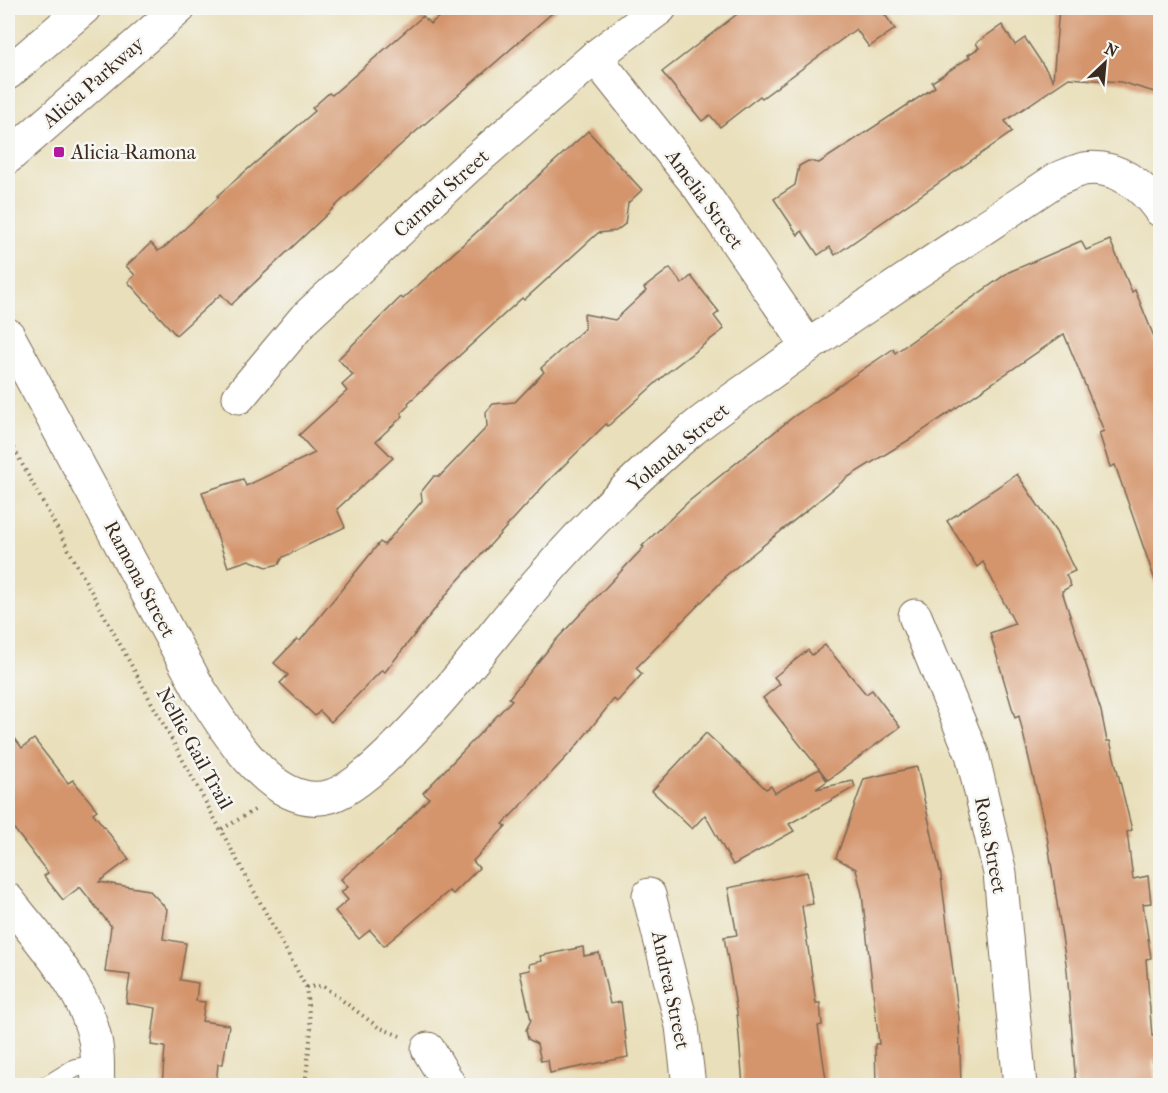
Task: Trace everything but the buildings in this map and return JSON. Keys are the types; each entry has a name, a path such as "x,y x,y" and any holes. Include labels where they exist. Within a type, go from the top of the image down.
{"street":[{"path":"8,73 84,8"},
{"name":"Alicia Parkway","path":"8,157 179,8"},
{"name":"Carmel Street","path":"239,397 304,319 469,166 595,57 660,8"},
{"name":"Amelia Street","path":"595,57 699,187 808,346"},
{"name":"Yolanda Street","path":"303,797 330,796 357,782 397,745 471,664 533,586 594,520 688,432 808,346 1057,179 1085,169 1113,171 1146,191 1161,210"},
{"name":"Ramona Street","path":"8,335 198,687 250,760 276,785 303,797"},
{"name":"Rosa Street","path":"915,616 972,754 1000,873 1020,1086"},
{"name":"Andrea Street","path":"649,895 682,1026 689,1086"},
{"path":"8,900 68,978 86,1014 97,1052 97,1075"},
{"path":"428,1048 450,1086"}],"lane":[{"path":"46,1086 75,1068 97,1075"}],"path":[{"name":"Nellie Gail Trail","path":"8,438 306,987 311,1030 304,1086"},
{"path":"306,987 323,986 378,1027 428,1048"}],"place":[{"name":"Alicia-Ramona","path":"59,152"}]}
